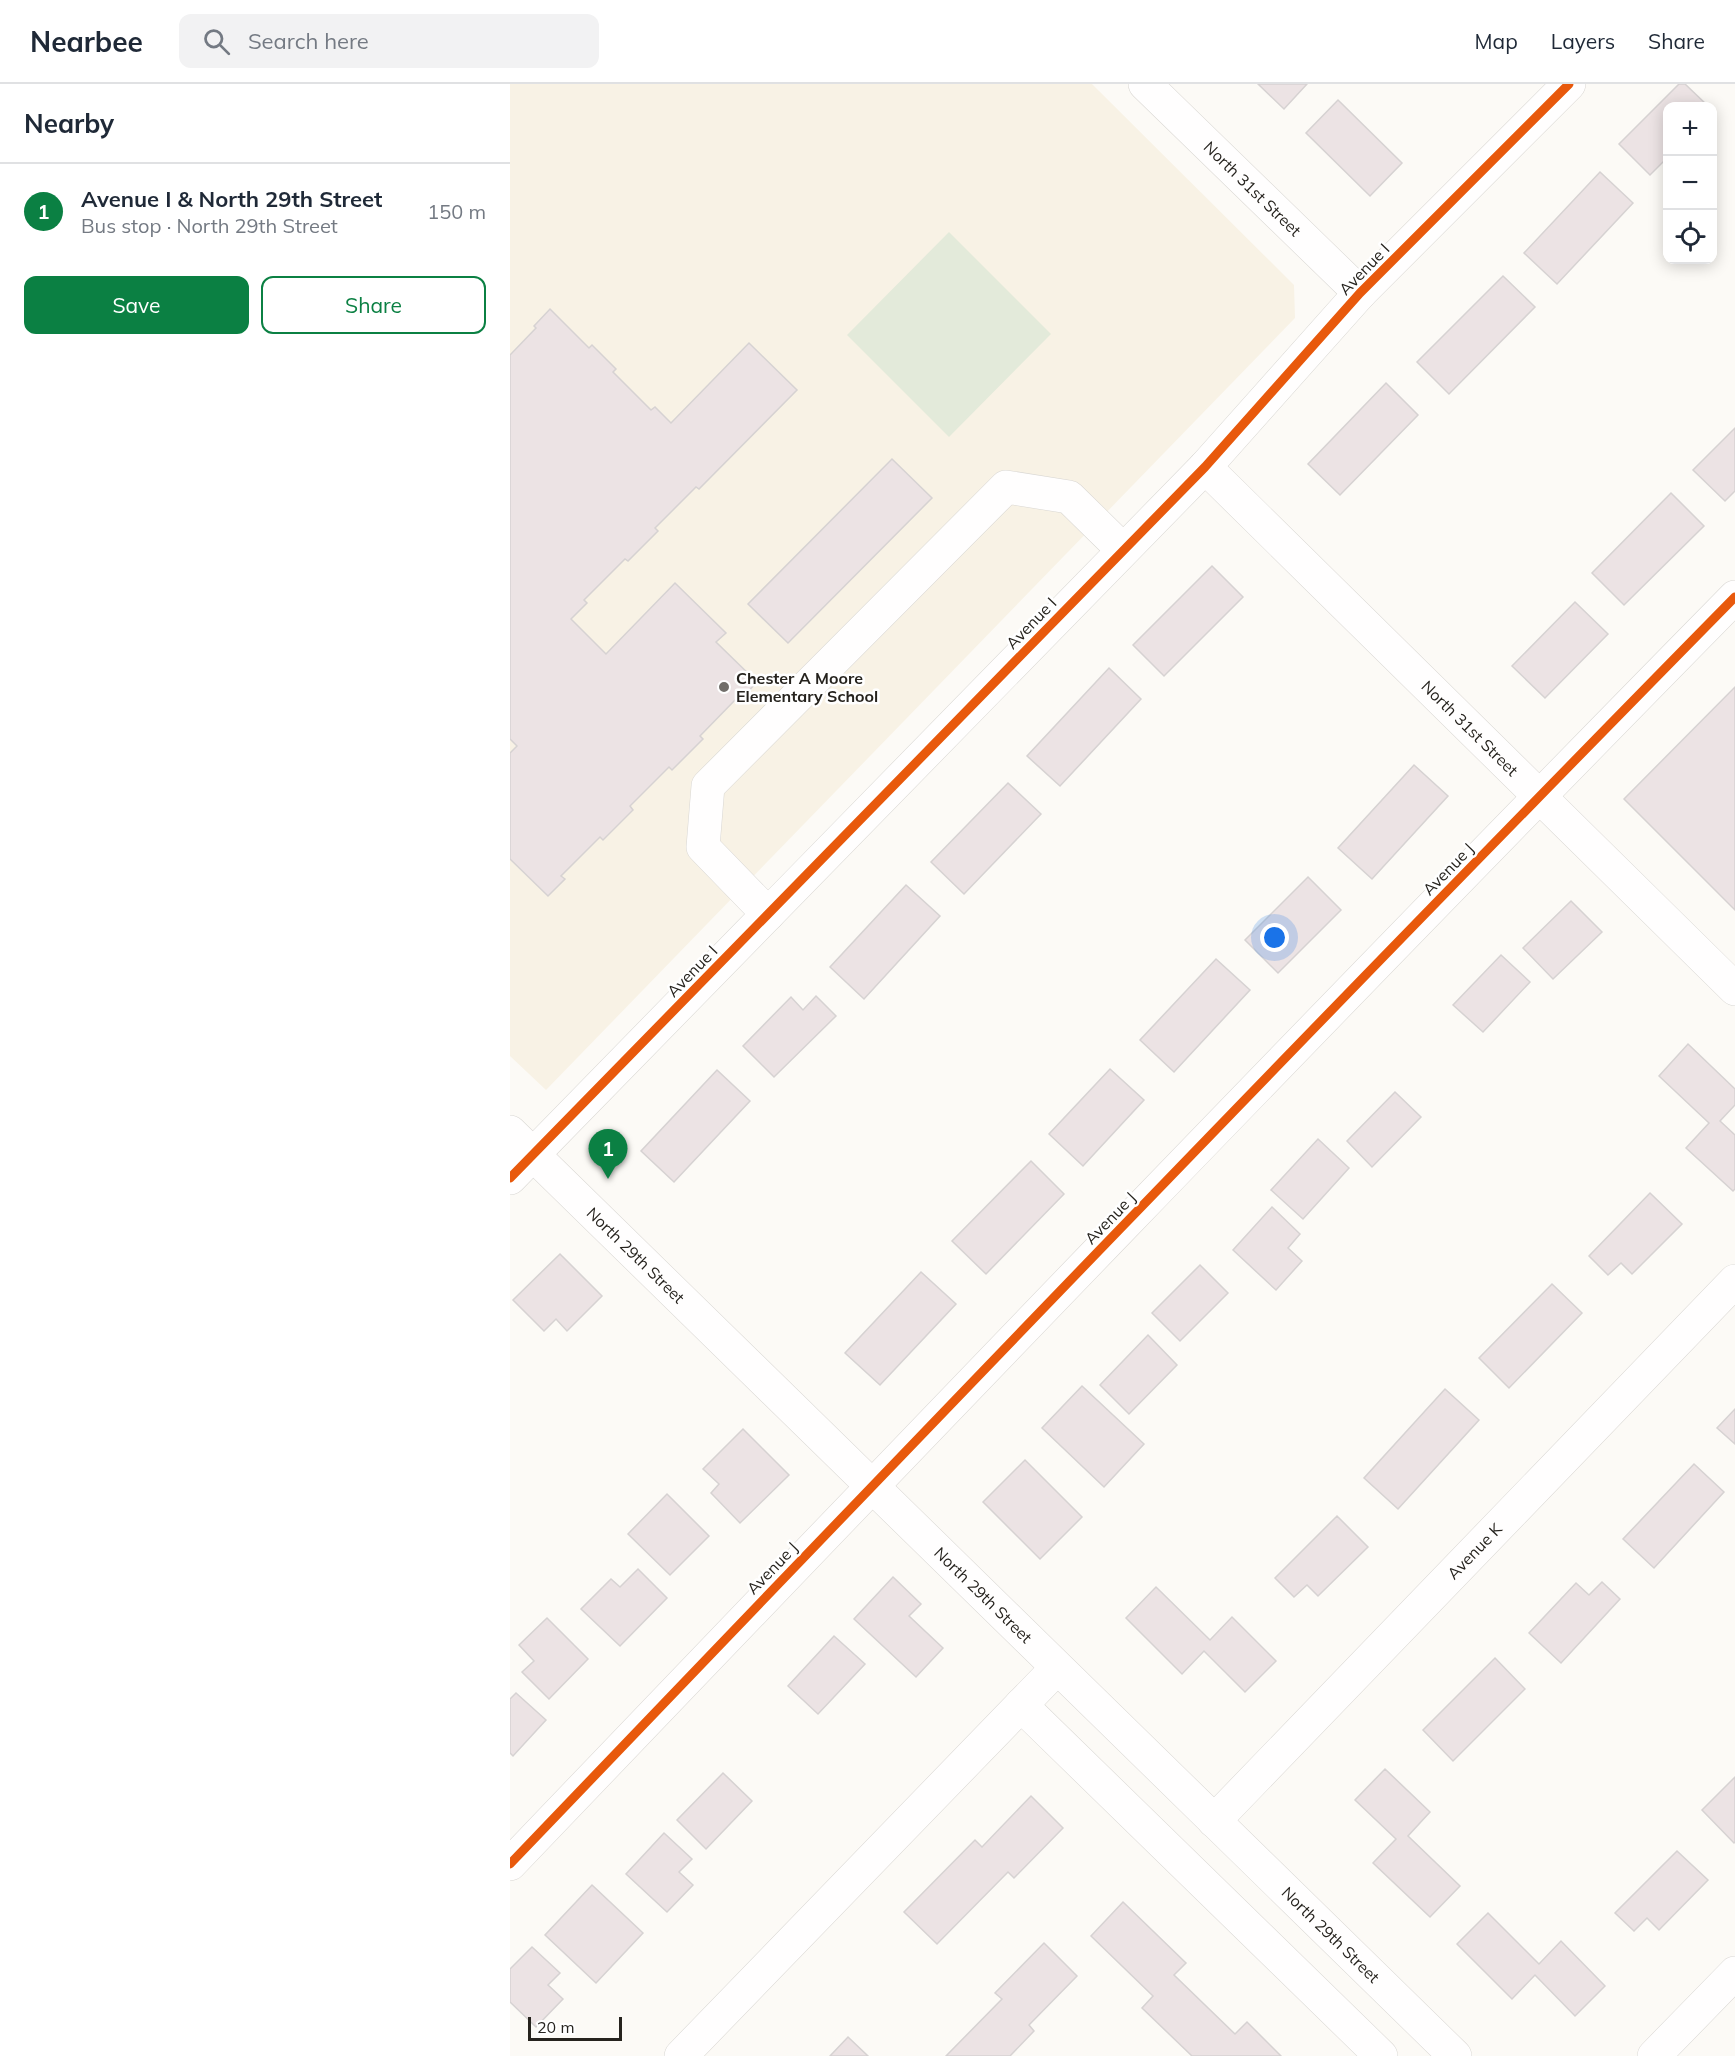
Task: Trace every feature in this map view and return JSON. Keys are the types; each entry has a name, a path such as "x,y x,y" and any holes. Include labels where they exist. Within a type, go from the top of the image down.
{"street":[{"name":"North 31st Street","path":"1145,84 1360,293"},
{"name":"Avenue I","path":"510,1178 1205,467 1360,293 1569,84"},
{"name":"North 31st Street","path":"1205,467 1735,989"},
{"path":"768,914 703,847 708,786 1006,487 1069,497 1123,550"},
{"name":"Avenue J","path":"510,1864 872,1486 1735,597"},
{"name":"North 29th Street","path":"510,1132 1455,2056"},
{"name":"Avenue K","path":"1214,1821 1735,1281"},
{"path":"684,2055 1057,1668"},
{"path":"1021,1705 1381,2056"},
{"path":"1654,2056 1735,1973"}],"shaded area":[{"name":"Chester A Moore Elementary School","path":"510,84 1092,84 1294,285 1295,318 546,1090 510,1056"}],"green space":[{"path":"949,232 1051,334 949,437 847,335"}],"building":[{"path":"1258,84 1307,84 1284,109"},
{"path":"1679,84 1685,84 1704,102 1663,102 1663,162 1650,175 1619,144"},
{"path":"1338,100 1402,163 1370,196 1306,133"},
{"path":"1600,172 1633,203 1557,284 1524,253"},
{"path":"1503,276 1535,307 1449,394 1417,362"},
{"path":"550,309 589,348 592,345 616,369 613,372 651,410 655,407 671,423 749,343 797,390 699,489 696,487 655,528 658,531 628,561 625,559 584,600 587,603 571,619 606,654 675,583 726,633 716,642 757,682 741,699 738,697 700,736 703,739 672,770 669,767 630,806 633,810 603,840 600,837 561,876 565,879 548,896 510,859 510,753 517,746 510,739 510,355 536,328 534,326"},
{"path":"1386,383 1418,415 1340,495 1308,464"},
{"path":"1735,428 1735,491 1725,501 1693,470"},
{"path":"892,459 932,498 788,643 748,604"},
{"path":"1671,493 1704,526 1624,605 1592,573"},
{"path":"1212,566 1243,597 1164,676 1133,645"},
{"path":"1575,602 1608,634 1545,698 1512,666"},
{"path":"1109,668 1141,699 1060,786 1027,756"},
{"path":"1735,687 1735,910 1624,799"},
{"path":"1414,765 1448,796 1372,879 1338,848"},
{"path":"1008,783 1041,814 964,894 931,862"},
{"path":"1308,877 1341,910 1278,973 1245,940"},
{"path":"906,885 940,916 864,999 830,967"},
{"path":"1571,901 1602,932 1553,979 1523,948"},
{"path":"1501,955 1530,982 1483,1032 1453,1005"},
{"path":"1216,959 1250,990 1174,1072 1140,1040"},
{"path":"816,996 836,1016 774,1077 743,1046 791,997 803,1010"},
{"path":"1688,1044 1735,1089 1735,1105 1720,1121 1735,1135 1735,1189 1733,1191 1686,1148 1709,1123 1659,1076"},
{"path":"1110,1069 1144,1100 1083,1166 1049,1134"},
{"path":"717,1070 750,1101 674,1182 641,1151"},
{"path":"1395,1092 1421,1117 1372,1167 1347,1141"},
{"path":"1318,1139 1349,1168 1303,1219 1271,1190"},
{"path":"1031,1161 1064,1194 986,1274 952,1241"},
{"path":"1650,1193 1682,1224 1632,1274 1621,1263 1608,1275 1589,1256"},
{"path":"1272,1207 1300,1234 1288,1248 1302,1261 1276,1290 1233,1250"},
{"path":"560,1254 602,1296 567,1331 556,1319 544,1331 513,1300"},
{"path":"1200,1265 1228,1293 1180,1341 1152,1313"},
{"path":"921,1272 956,1304 880,1385 845,1353"},
{"path":"1552,1284 1582,1313 1509,1388 1479,1358"},
{"path":"1148,1335 1177,1365 1129,1414 1100,1385"},
{"path":"1082,1386 1144,1444 1104,1487 1042,1428"},
{"path":"1445,1389 1479,1420 1398,1509 1364,1478"},
{"path":"1735,1409 1735,1444 1717,1428"},
{"path":"743,1429 789,1475 740,1523 711,1493 719,1484 703,1469"},
{"path":"1025,1460 1082,1517 1040,1559 983,1502"},
{"path":"1694,1464 1724,1492 1654,1568 1623,1539"},
{"path":"667,1494 709,1536 670,1575 628,1534"},
{"path":"1337,1516 1368,1547 1318,1596 1307,1585 1294,1597 1275,1578"},
{"path":"638,1569 667,1598 620,1646 581,1609 611,1579 620,1587"},
{"path":"893,1577 921,1604 909,1616 943,1648 916,1677 854,1619"},
{"path":"1602,1582 1620,1599 1561,1663 1529,1633 1576,1583 1589,1595"},
{"path":"1156,1587 1210,1640 1232,1617 1276,1661 1245,1692 1204,1651 1182,1674 1126,1618"},
{"path":"547,1618 588,1659 549,1699 522,1672 534,1661 519,1645"},
{"path":"834,1636 865,1664 818,1714 788,1686"},
{"path":"1495,1658 1525,1689 1453,1761 1423,1730"},
{"path":"516,1693 546,1720 513,1756 510,1753 510,1699"},
{"path":"1385,1769 1430,1812 1408,1836 1460,1886 1430,1917 1373,1863 1396,1839 1355,1800"},
{"path":"723,1773 752,1801 706,1849 677,1820"},
{"path":"1735,1777 1735,1842 1734,1843 1702,1810"},
{"path":"1031,1796 1063,1828 1014,1878 1008,1872 937,1944 904,1912 975,1840 982,1847"},
{"path":"664,1833 692,1859 679,1872 693,1885 667,1912 626,1874"},
{"path":"1677,1851 1708,1880 1659,1930 1647,1918 1634,1931 1615,1913"},
{"path":"592,1885 643,1933 596,1983 545,1935"},
{"path":"1123,1902 1186,1963 1174,1975 1235,2034 1247,2022 1281,2056 1192,2056 1142,2008 1153,1996 1091,1936"},
{"path":"1488,1913 1539,1964 1561,1941 1605,1986 1575,2016 1535,1975 1512,1999 1457,1944"},
{"path":"1044,1943 1077,1976 1029,2025 1034,2031 1010,2056 946,2056 1002,1999 995,1993"},
{"path":"532,1947 560,1973 548,1985 563,1999 536,2027 510,2002 510,1969"},
{"path":"848,2037 868,2056 830,2056"}],"cycle path":[{"path":"510,1178 1205,467 1360,293 1569,84"},
{"path":"510,1864 1273,1070 1735,597"}],"place":[{"name":"Chester A Moore Elementary School","path":"724,687"},
{"name":"Avenue I & North 29th Street","path":"608,1179"}]}
